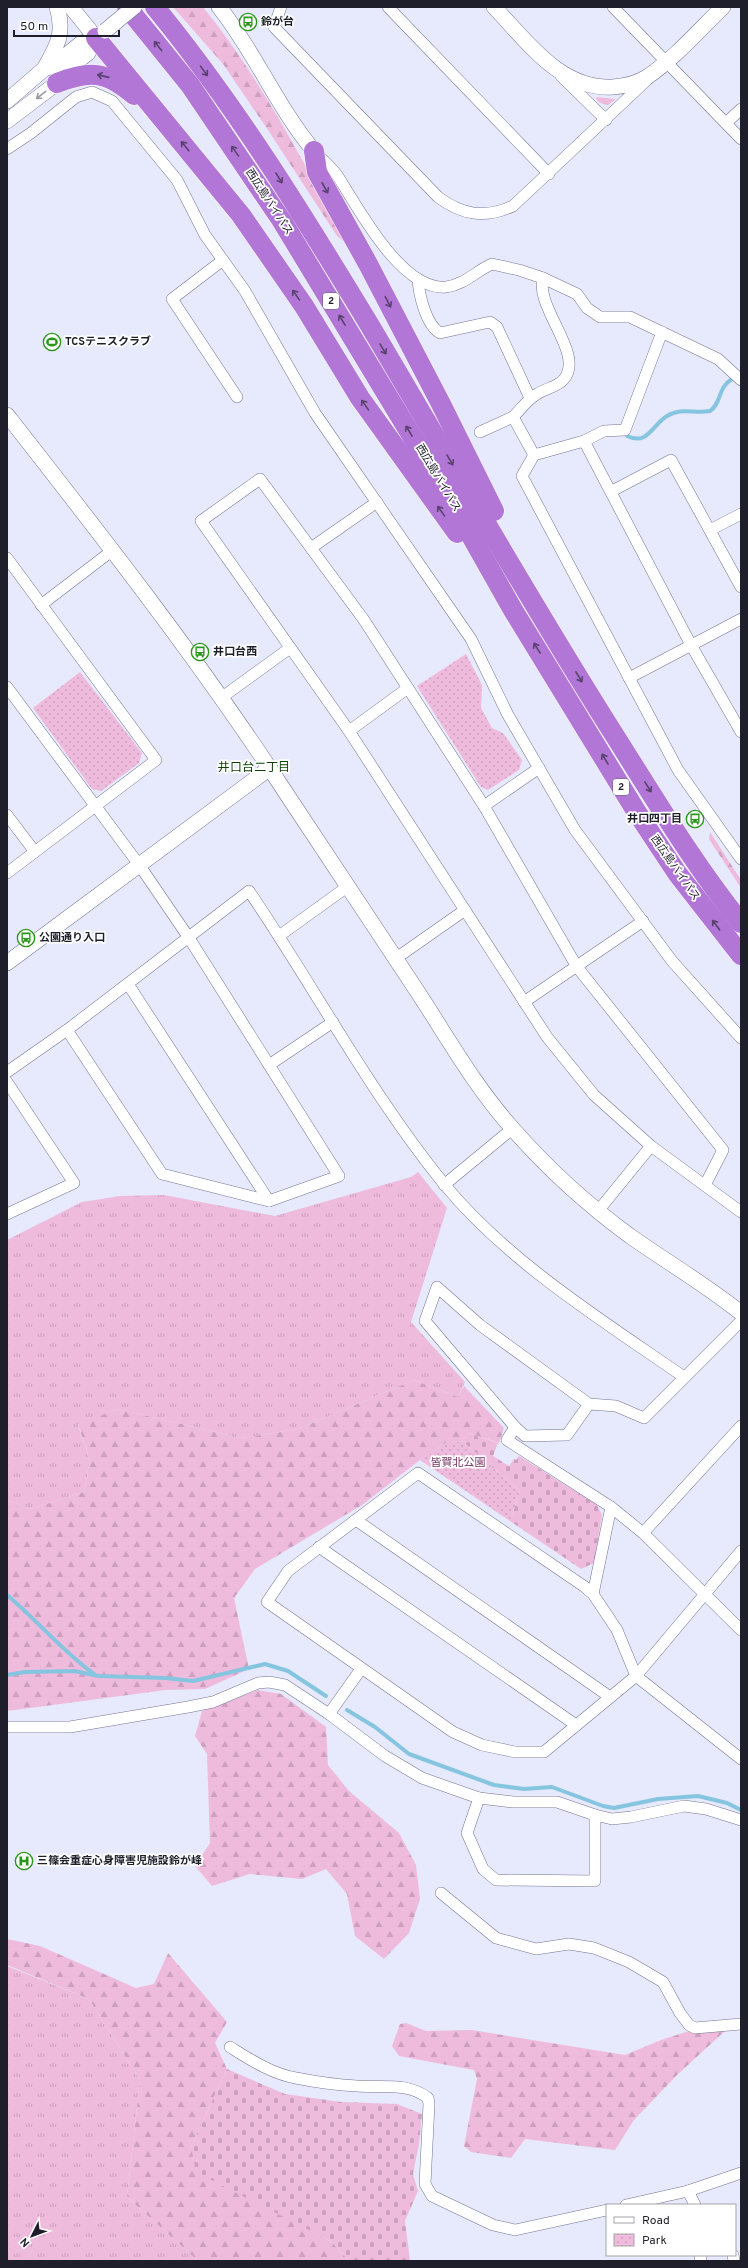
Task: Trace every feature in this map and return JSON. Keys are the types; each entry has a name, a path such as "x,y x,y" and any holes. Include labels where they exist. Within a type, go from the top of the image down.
{"highway":[{"name":"西広島バイパス","path":"127,7 190,85 278,215 456,509 513,610 636,811 677,873 741,955"},
{"name":"西広島バイパス","path":"155,7 184,42 264,155 355,301 537,608 695,860 741,923"},
{"path":"101,35 167,124 241,215 304,306 360,398 513,610"},
{"path":"50,76 88,74 108,77 121,84 167,124"},
{"path":"314,151 316,172 368,264 441,404 496,516 537,608"}],"street":[{"path":"7,121 50,76 62,23 57,7"},
{"path":"71,7 101,35"},
{"path":"7,101 50,76 63,73 88,53 101,35 134,7"},
{"path":"219,7 242,40 300,133 314,151 336,174 374,234 418,279 424,283 438,286 451,286 492,264 519,270 543,278 577,294 587,308 600,317 608,318 626,315 718,359 741,380"},
{"path":"281,7 274,27 445,202 466,213 490,214 502,212 523,199 723,7"},
{"path":"388,7 549,174"},
{"path":"494,7 606,120"},
{"path":"613,7 661,66 726,123 741,139"},
{"path":"547,61 563,74 576,81 603,88 635,83 661,66"},
{"path":"7,149 32,133 76,97 92,92 112,101 177,180 205,235 245,290 315,413 471,639 508,715 575,830 672,961 741,1038"},
{"path":"726,123 741,109"},
{"path":"223,260 172,299 237,397"},
{"path":"480,432 513,417 530,398 564,380 569,367 568,352 546,305 541,285 543,278"},
{"path":"418,279 419,295 434,329 440,332 490,322 497,327 530,398"},
{"path":"662,332 625,430 604,431 584,441 534,456 522,476 678,770 740,854"},
{"path":"7,415 113,550 221,698 270,768 469,1073 512,1129 566,1184 598,1211 630,1236 709,1288 741,1314"},
{"path":"513,417 534,456"},
{"path":"584,441 612,491 691,645 741,732"},
{"path":"612,491 671,460 741,587"},
{"path":"705,1185 723,1150 577,967 484,806 364,620 260,479 201,521 349,731 547,1037 594,1094 651,1146 741,1212"},
{"path":"311,548 377,502"},
{"path":"710,530 741,514"},
{"path":"42,605 113,550"},
{"path":"7,558 156,760 7,873"},
{"path":"629,678 741,619"},
{"path":"221,698 290,648"},
{"path":"7,687 97,806 140,866 188,938 339,1176 269,1201 162,1174 67,1030"},
{"path":"349,731 408,688"},
{"path":"7,963 140,866 270,768"},
{"path":"484,806 539,768"},
{"path":"7,815 35,852"},
{"path":"279,936 347,887"},
{"path":"7,1072 67,1030 249,891 386,1105 444,1185 482,1225 558,1290 684,1377"},
{"path":"396,959 465,910"},
{"path":"524,1002 643,921"},
{"path":"128,984 269,1201"},
{"path":"268,1065 333,1022"},
{"path":"7,1082 74,1183 7,1214"},
{"path":"444,1185 512,1129"},
{"path":"598,1211 651,1146"},
{"path":"589,1404 567,1435 525,1436 515,1427 425,1321 437,1287 480,1325 589,1404 616,1406 644,1418 741,1321"},
{"path":"643,1532 741,1426"},
{"path":"515,1427 507,1440 611,1507 643,1532 741,1630"},
{"path":"741,1551 636,1676 544,1752 515,1752 482,1745 453,1732 267,1602 288,1571 418,1473 593,1594 617,1630 636,1676 741,1759"},
{"path":"593,1594 611,1507"},
{"path":"356,1520 610,1697"},
{"path":"319,1547 576,1726"},
{"path":"329,1714 361,1669"},
{"path":"7,1727 70,1728 213,1702 251,1685 269,1682 285,1686 329,1714 385,1756 422,1778 480,1798 513,1802 557,1802 595,1816 612,1819 631,1817 684,1806 706,1809 741,1820"},
{"path":"480,1798 467,1833 483,1869 496,1880 595,1882 595,1816"},
{"path":"441,1893 496,1938 536,1949 569,1944 594,1948 629,1962 662,1982 680,2013 689,2025 695,2028 741,2024"},
{"path":"230,2047 262,2066 295,2078 356,2086 408,2087 428,2098 429,2104 425,2184 432,2196 493,2226 515,2230 606,2210"},
{"path":"630,2204 688,2190 741,2173"},
{"path":"688,2190 695,2204"}],"green space":[{"path":"173,7 203,7 224,35 263,93 281,123 349,246 337,236 223,64"},
{"path":"596,98 616,99 608,105 599,102"},
{"path":"466,654 482,685 481,708 492,728 503,733 522,760 519,770 488,790 481,787 417,686"},
{"path":"80,672 142,753 139,763 101,791 92,789 33,708"},
{"path":"710,832 741,880 741,888 709,839"},
{"path":"418,1172 447,1208 411,1322 465,1382 458,1397 414,1380 298,1429 241,1438 118,1409 78,1425 90,1461 84,1492 31,1509 7,1500 7,1240 82,1202 120,1196 164,1195 275,1216 411,1177"},
{"path":"414,1380 458,1397 464,1386 504,1428 499,1443 468,1433 462,1441 446,1443 420,1460 362,1505 255,1569 234,1598 249,1669 205,1689 166,1690 7,1711 7,1500 31,1509 84,1492 90,1461 78,1424 118,1409 241,1438 298,1429"},
{"path":"468,1433 498,1443 493,1456 509,1466 514,1459 516,1460 519,1456 597,1505 602,1515 594,1563 581,1569 510,1521 520,1491 462,1441"},
{"name":"皆賀北公園","path":"462,1441 520,1491 510,1521 420,1460 446,1443"},
{"path":"258,1690 281,1694 326,1727 328,1765 349,1791 399,1833 416,1865 420,1899 409,1933 384,1959 355,1936 347,1894 326,1869 302,1879 250,1874 212,1886 195,1866 210,1843 207,1754 195,1736 202,1711"},
{"path":"7,1939 40,1946 136,1988 154,1984 168,1953 227,2022 215,2043 227,2069 191,2147 287,2218 332,2242 349,2261 198,2261 127,2197 140,2080 89,1999 7,1965"},
{"path":"7,1966 89,1999 140,2080 127,2197 198,2261 7,2261"},
{"path":"406,2023 426,2031 472,2030 625,2055 661,2040 689,2031 726,2030 677,2075 634,2120 615,2150 525,2139 511,2158 471,2152 464,2146 477,2079 474,2070 399,2056 392,2046 400,2024"},
{"path":"227,2069 285,2094 341,2102 397,2104 422,2114 419,2144 413,2174 418,2191 405,2221 410,2261 349,2261 332,2242 196,2172 191,2147"}],"waterway":[{"path":"627,436 634,438 645,436 672,413 683,411 710,411 714,408 724,387 732,379"},
{"path":"7,1595 82,1665 94,1674"},
{"path":"7,1675 25,1672 74,1671 99,1676 165,1678 193,1681 265,1664 288,1671 326,1696"},
{"path":"347,1710 375,1727 409,1754 494,1785 524,1789 552,1787 603,1806 614,1808 658,1799 698,1796 727,1803 741,1810"}],"place":[{"name":"鈴が台","path":"248,22"},
{"name":"TCSテニスクラブ","path":"52,342"},
{"name":"井口台西","path":"200,652"},
{"name":"井口四丁目","path":"695,819"},
{"name":"公園通り入口","path":"26,938"},
{"name":"三篠会重症心身障害児施設鈴が峰","path":"24,1861"}],"district":[{"name":"井口台二丁目","path":"254,768"}]}
